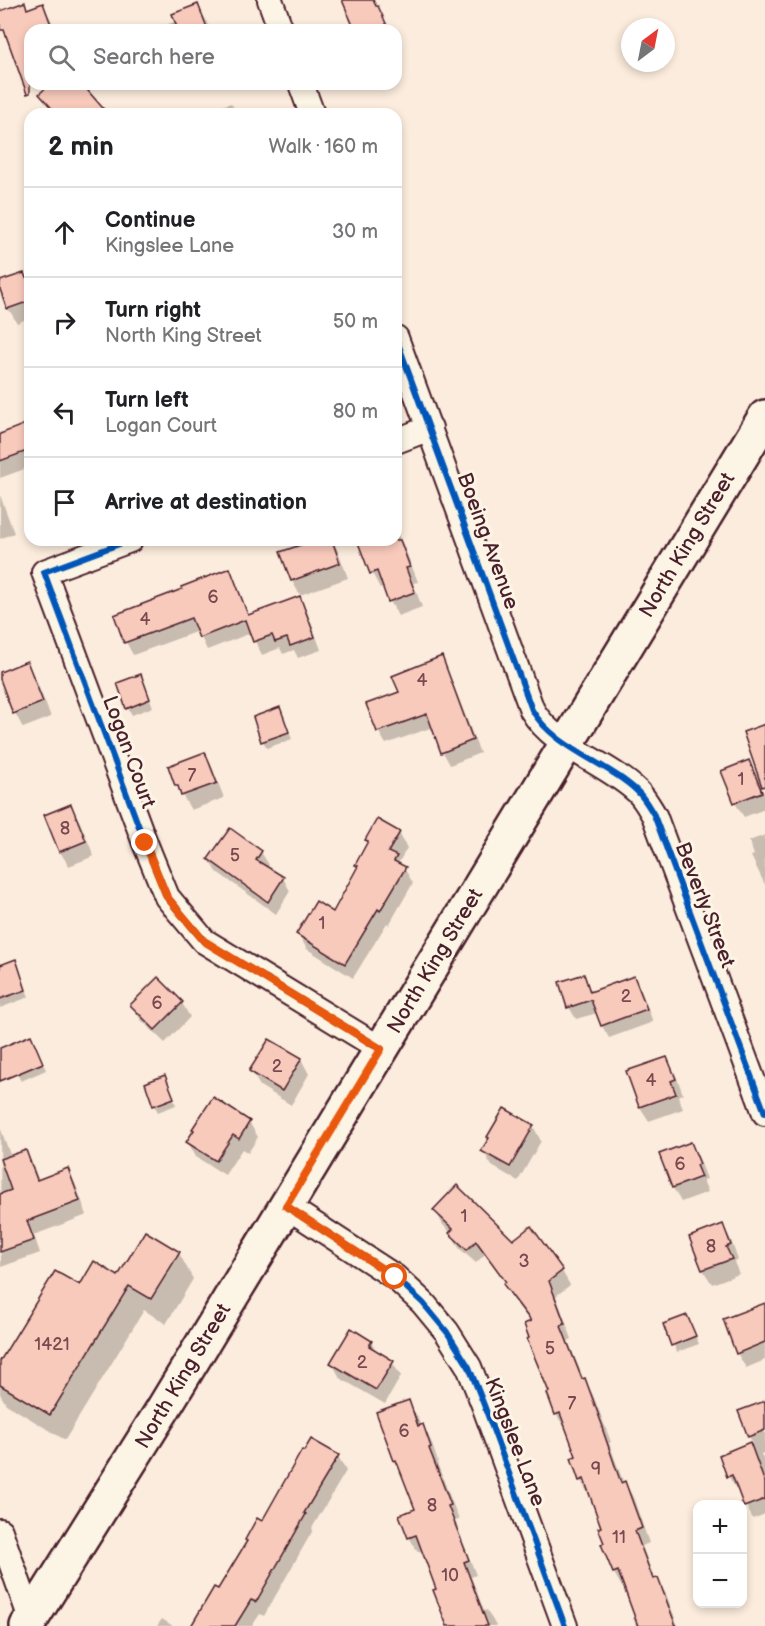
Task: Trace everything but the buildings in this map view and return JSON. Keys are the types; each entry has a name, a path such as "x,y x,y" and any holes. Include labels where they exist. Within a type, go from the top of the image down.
{"main road":[{"name":"North King Street","path":"29,1623 157,1419 765,417"}],"street":[{"path":"270,0 279,24"},
{"path":"303,90 310,108"},
{"name":"Boeing Avenue","path":"402,354 532,710 545,728 567,744"},
{"path":"402,439 429,428"},
{"name":"Logan Court","path":"114,546 44,572 167,897 204,941 381,1049"},
{"name":"Beverly Street","path":"567,744 626,782 639,794 654,815 765,1113"},
{"name":"Kingslee Lane","path":"286,1206 395,1277 423,1303 447,1332 469,1367 565,1626"},
{"path":"0,1531 29,1623"}],"cycle path":[{"path":"402,354 532,710 553,735 625,781 638,792 654,815 765,1113"},
{"path":"114,546 44,572 167,897 204,941 381,1049"},
{"path":"286,1206 395,1277 423,1303 447,1332 469,1367 565,1626"}],"route":[{"path":"145,843 167,897 204,941 381,1049 286,1206 395,1277"}]}
